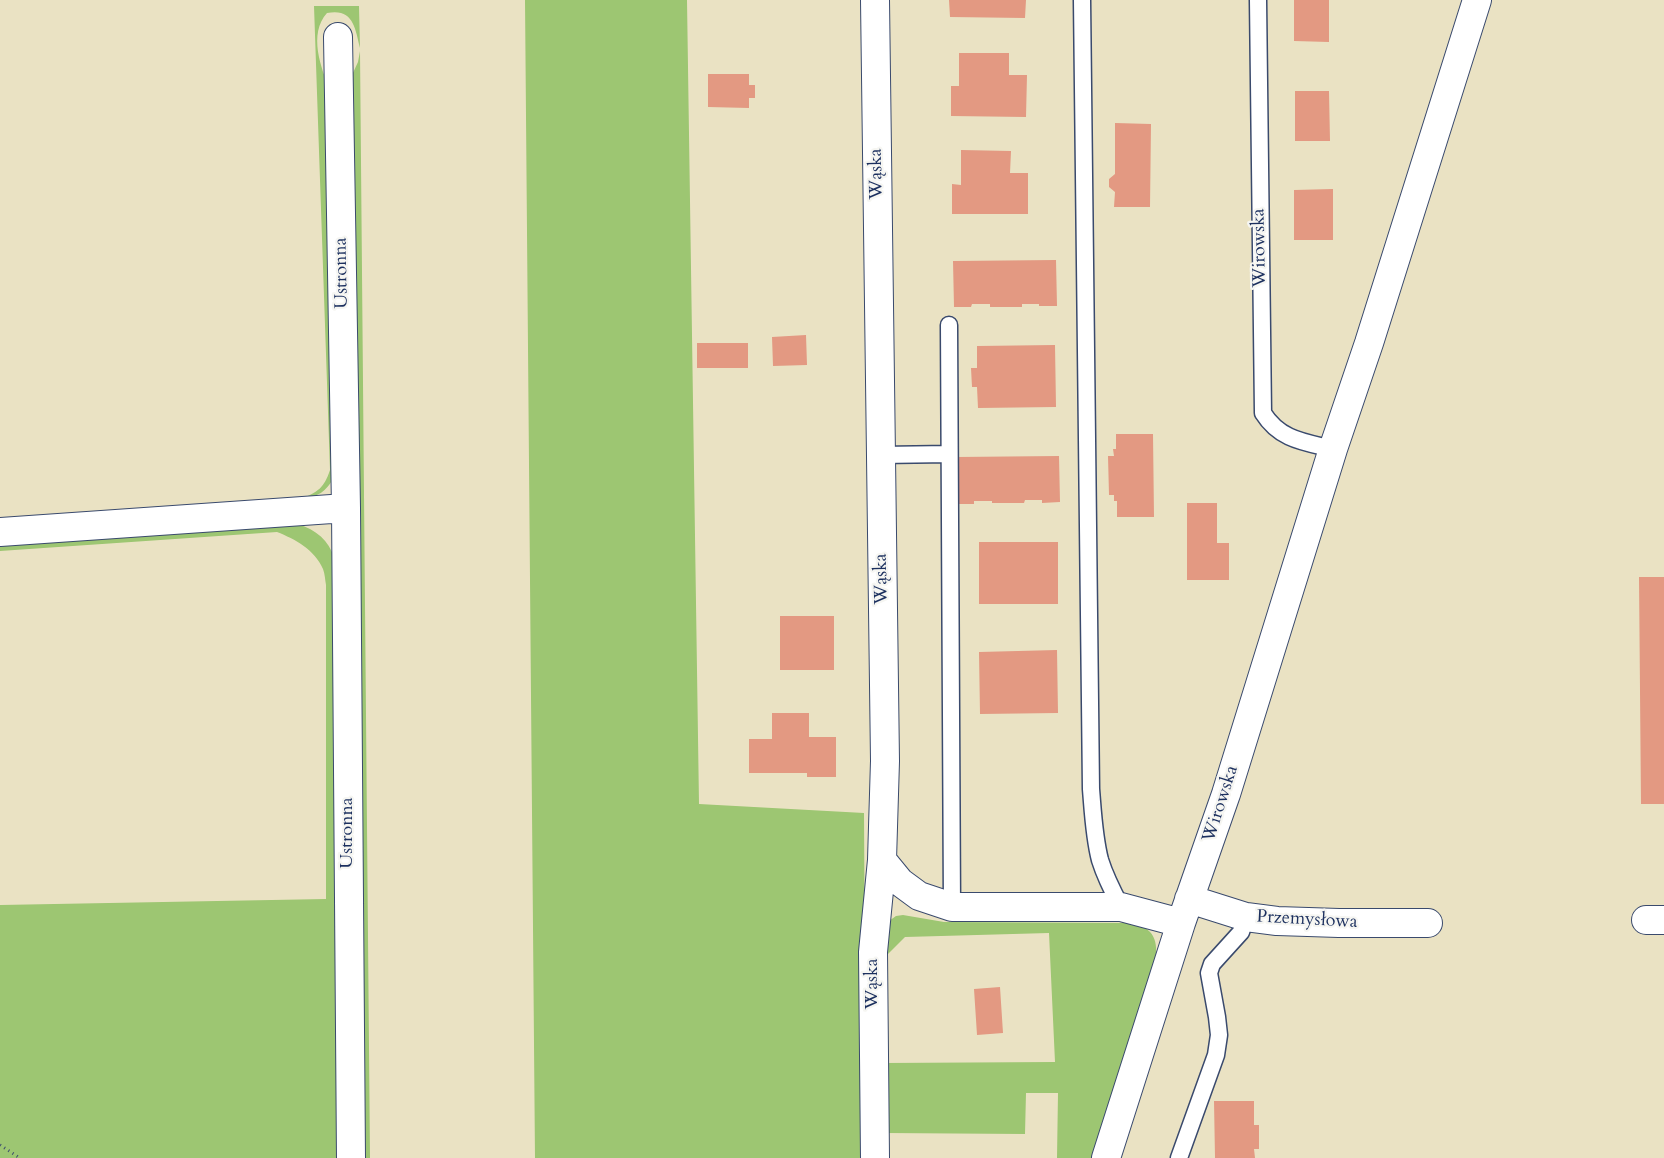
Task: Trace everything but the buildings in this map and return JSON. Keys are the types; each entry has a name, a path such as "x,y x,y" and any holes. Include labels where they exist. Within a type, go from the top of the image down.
{"street":[{"name":"Wąska","path":"875,0 885,761 882,860 872,952 875,1158"},
{"name":"Wirowska","path":"1106,1158 1185,911 1226,794 1333,449 1369,343 1477,0"},
{"name":"Ustronna","path":"338,37 346,508 351,1158"},
{"path":"0,532 346,508"},
{"name":"Przemysłowa","path":"882,860 900,882 919,896 952,907 1121,907 1185,911 1277,921 1428,923"}],"lane":[{"path":"1082,0 1092,789 1094,822 1100,860 1121,907"},
{"name":"Wirowska","path":"1258,0 1263,413 1270,425 1283,435 1333,449"},
{"path":"949,325 952,907"},
{"path":"881,456 949,454"},
{"path":"1179,1158 1216,1055 1219,1035 1218,1017 1209,973 1212,964 1241,932 1246,917"}],"path":[{"path":"0,1145 20,1158"}],"green space":[{"path":"525,0 687,0 699,804 864,813 866,1158 535,1158"},
{"path":"314,6 359,6 360,48 354,26 348,16 336,12 327,13 321,21 317,41 320,62 330,90 334,477 321,493 301,499 320,489 330,470"},
{"path":"360,51 370,1158 362,1158 352,75 358,62"},
{"path":"298,524 311,529 321,536 329,546 334,558 341,1158 0,1158 0,905 326,899 326,585 323,569 315,556 291,538 277,532 0,551 0,542"},
{"path":"903,915 944,922 1127,923 1141,926 1150,932 1155,942 1156,956 1094,1158 1057,1158 1058,1093 1026,1093 1025,1134 884,1133 883,1063 1055,1062 1049,933 905,937 880,962 889,921 896,916"}]}
